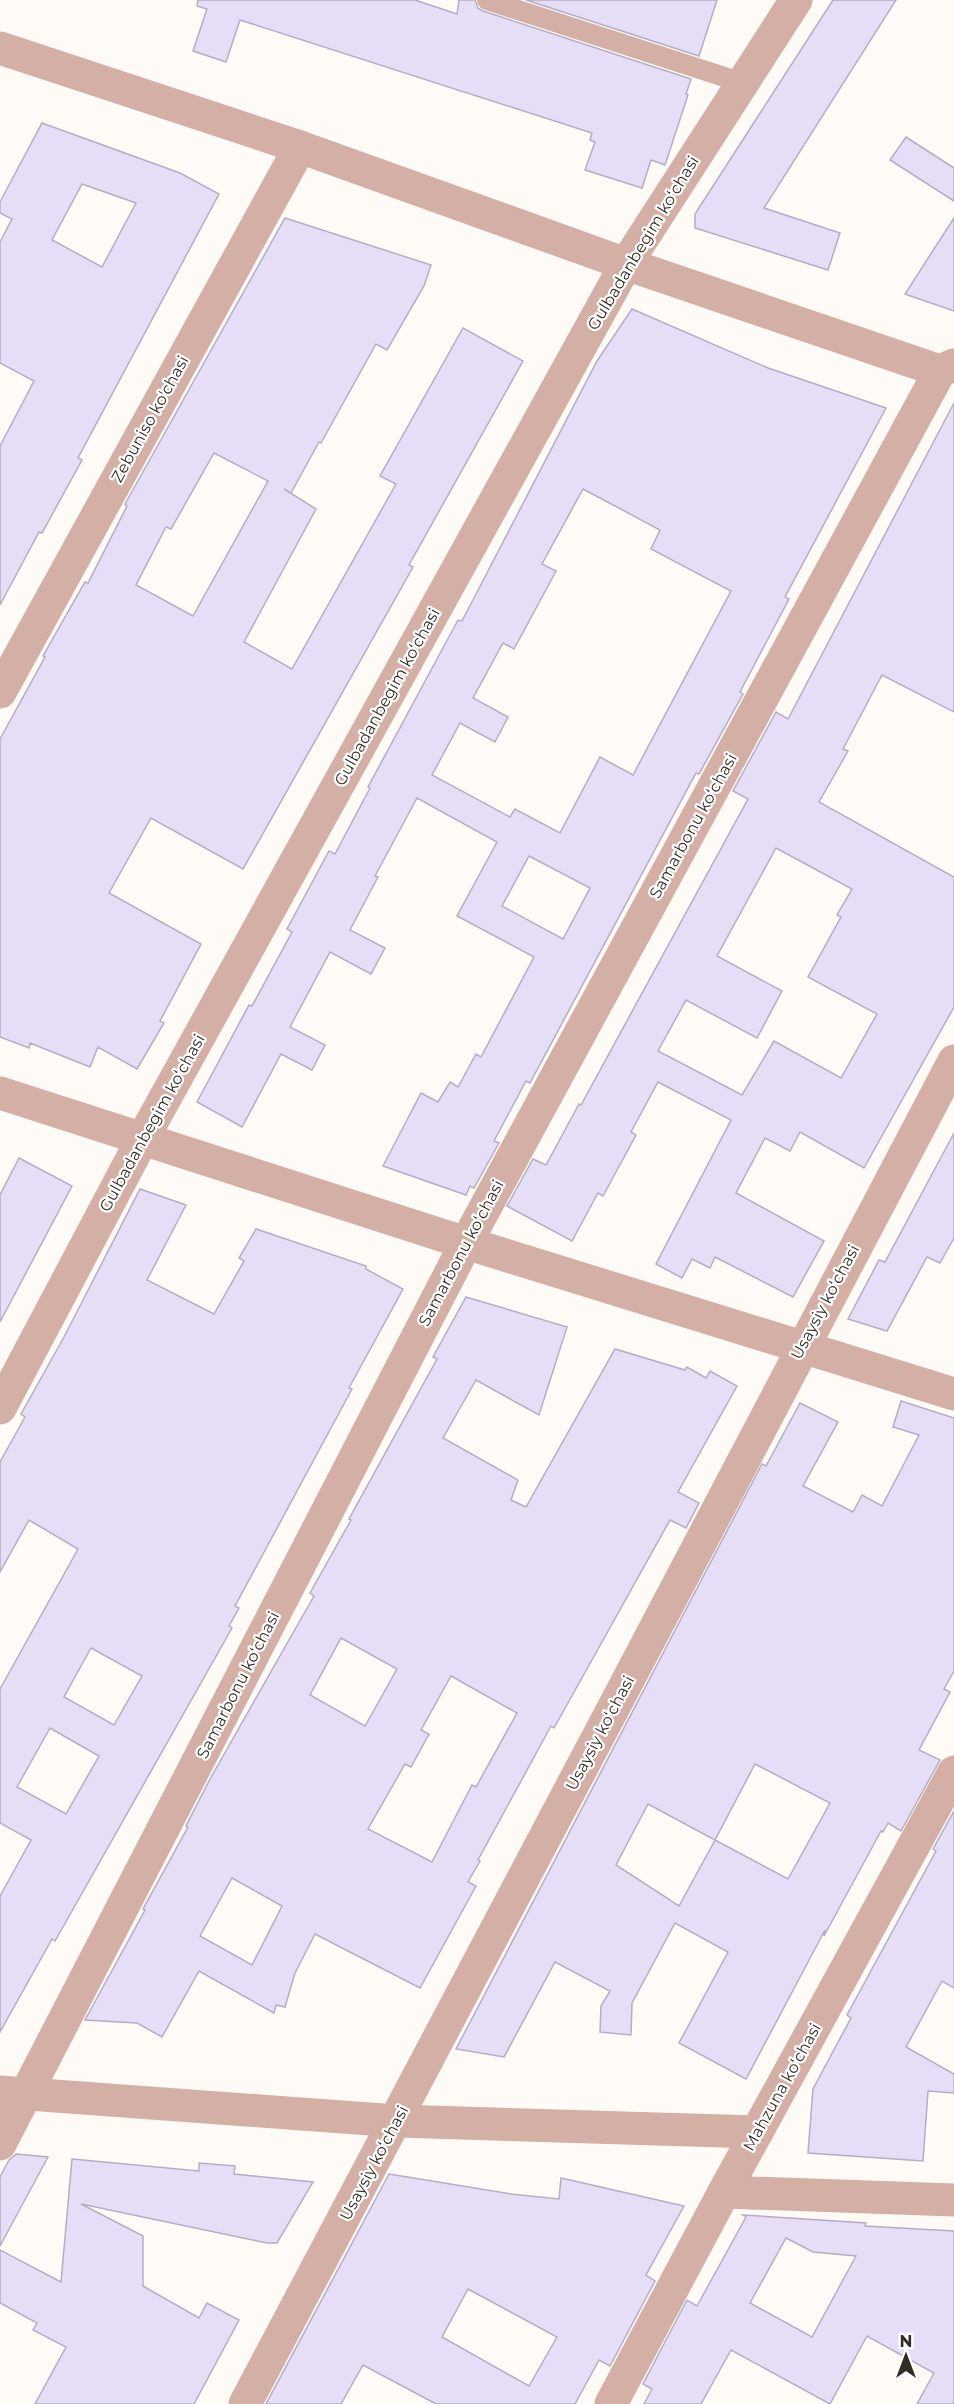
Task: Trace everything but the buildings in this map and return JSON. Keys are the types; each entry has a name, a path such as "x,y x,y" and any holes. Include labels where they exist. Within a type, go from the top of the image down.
{"street":[{"name":"Gulbadanbegim koʻchasi","path":"0,1408 143,1138 626,264 743,83 790,2"},
{"path":"0,48 300,147 626,264 947,368"},
{"name":"Zebuniso ko'chasi","path":"0,692 300,147"},
{"name":"Samarbonu koʻchasi","path":"0,2144 13,2093 466,1243 947,368"},
{"name":"Usaysiy koʻchasi","path":"244,2404 397,2121 802,1346 954,1061"},
{"path":"0,1093 466,1243 954,1394"},
{"name":"Mahzuna koʻchasi","path":"611,2404 724,2192 954,1772"},
{"path":"13,2093 397,2121 757,2132"},
{"path":"724,2192 954,2200"}],"lane":[{"path":"487,0 743,83"}]}
